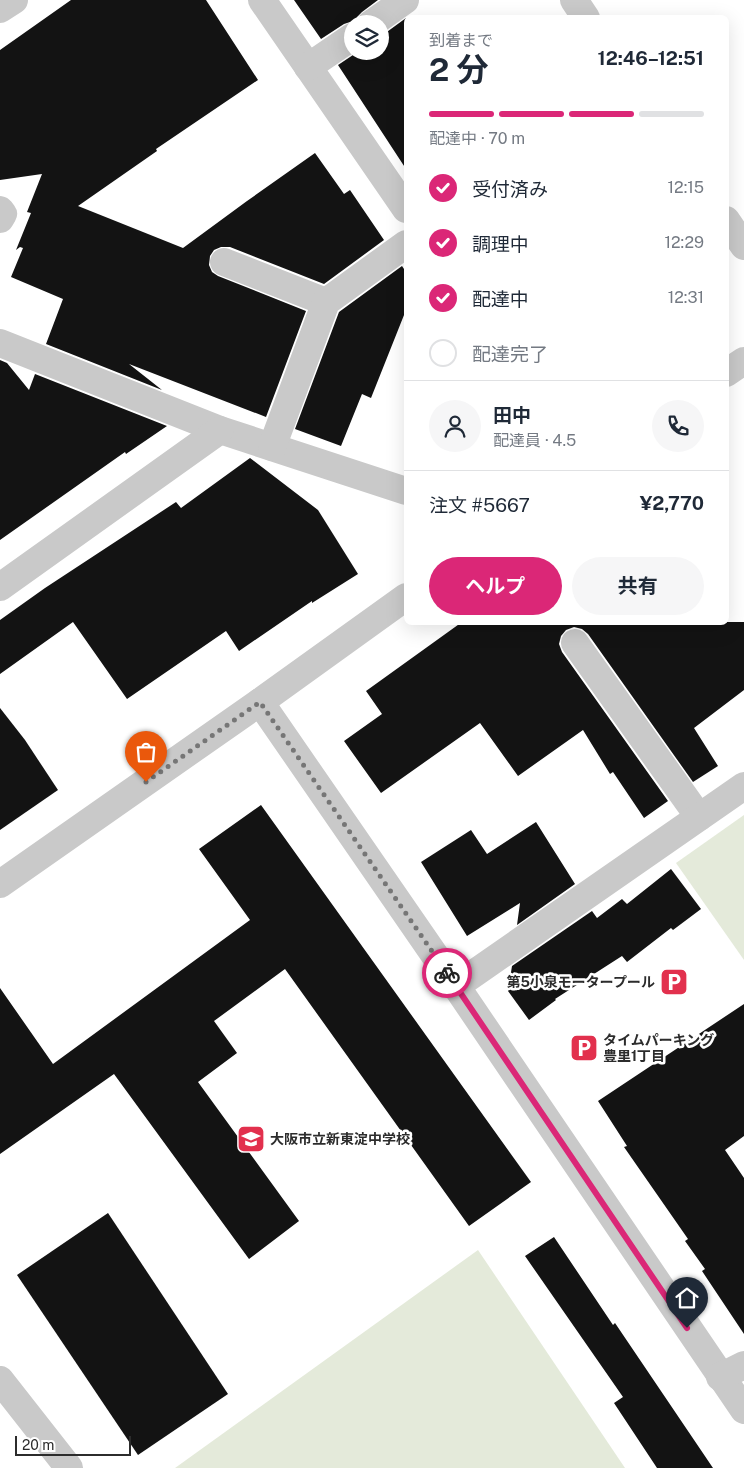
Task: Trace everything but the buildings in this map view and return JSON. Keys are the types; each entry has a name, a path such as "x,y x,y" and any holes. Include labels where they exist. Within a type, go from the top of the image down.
{"street":[{"path":"0,9 14,0"},
{"path":"262,0 404,206"},
{"path":"384,15 405,0"},
{"path":"574,0 584,15"},
{"path":"308,67 344,42"},
{"path":"0,210 3,214 0,219"},
{"path":"729,224 744,246"},
{"path":"272,447 326,302 404,245"},
{"path":"224,262 326,302"},
{"path":"0,343 220,430 404,490"},
{"path":"729,371 744,361"},
{"path":"0,586 220,430"},
{"path":"0,884 404,599"},
{"path":"575,643 699,817"},
{"path":"260,702 456,986 720,1378 744,1410"},
{"path":"456,986 744,786"},
{"path":"720,1378 744,1365"},
{"path":"0,1380 69,1468"}],"green space":[{"path":"744,815 744,960 676,863"},
{"path":"478,1250 625,1468 175,1468"}],"way so far":[{"path":"146,782 260,702 447,973"}],"place":[{"name":"第5小泉モータープール","path":"674,982"},
{"name":"タイムパーキング 豊里1丁目","path":"584,1048"},
{"name":"大阪市立新東淀中学校","path":"251,1139"}],"route":[{"path":"447,973 687,1328"}]}
